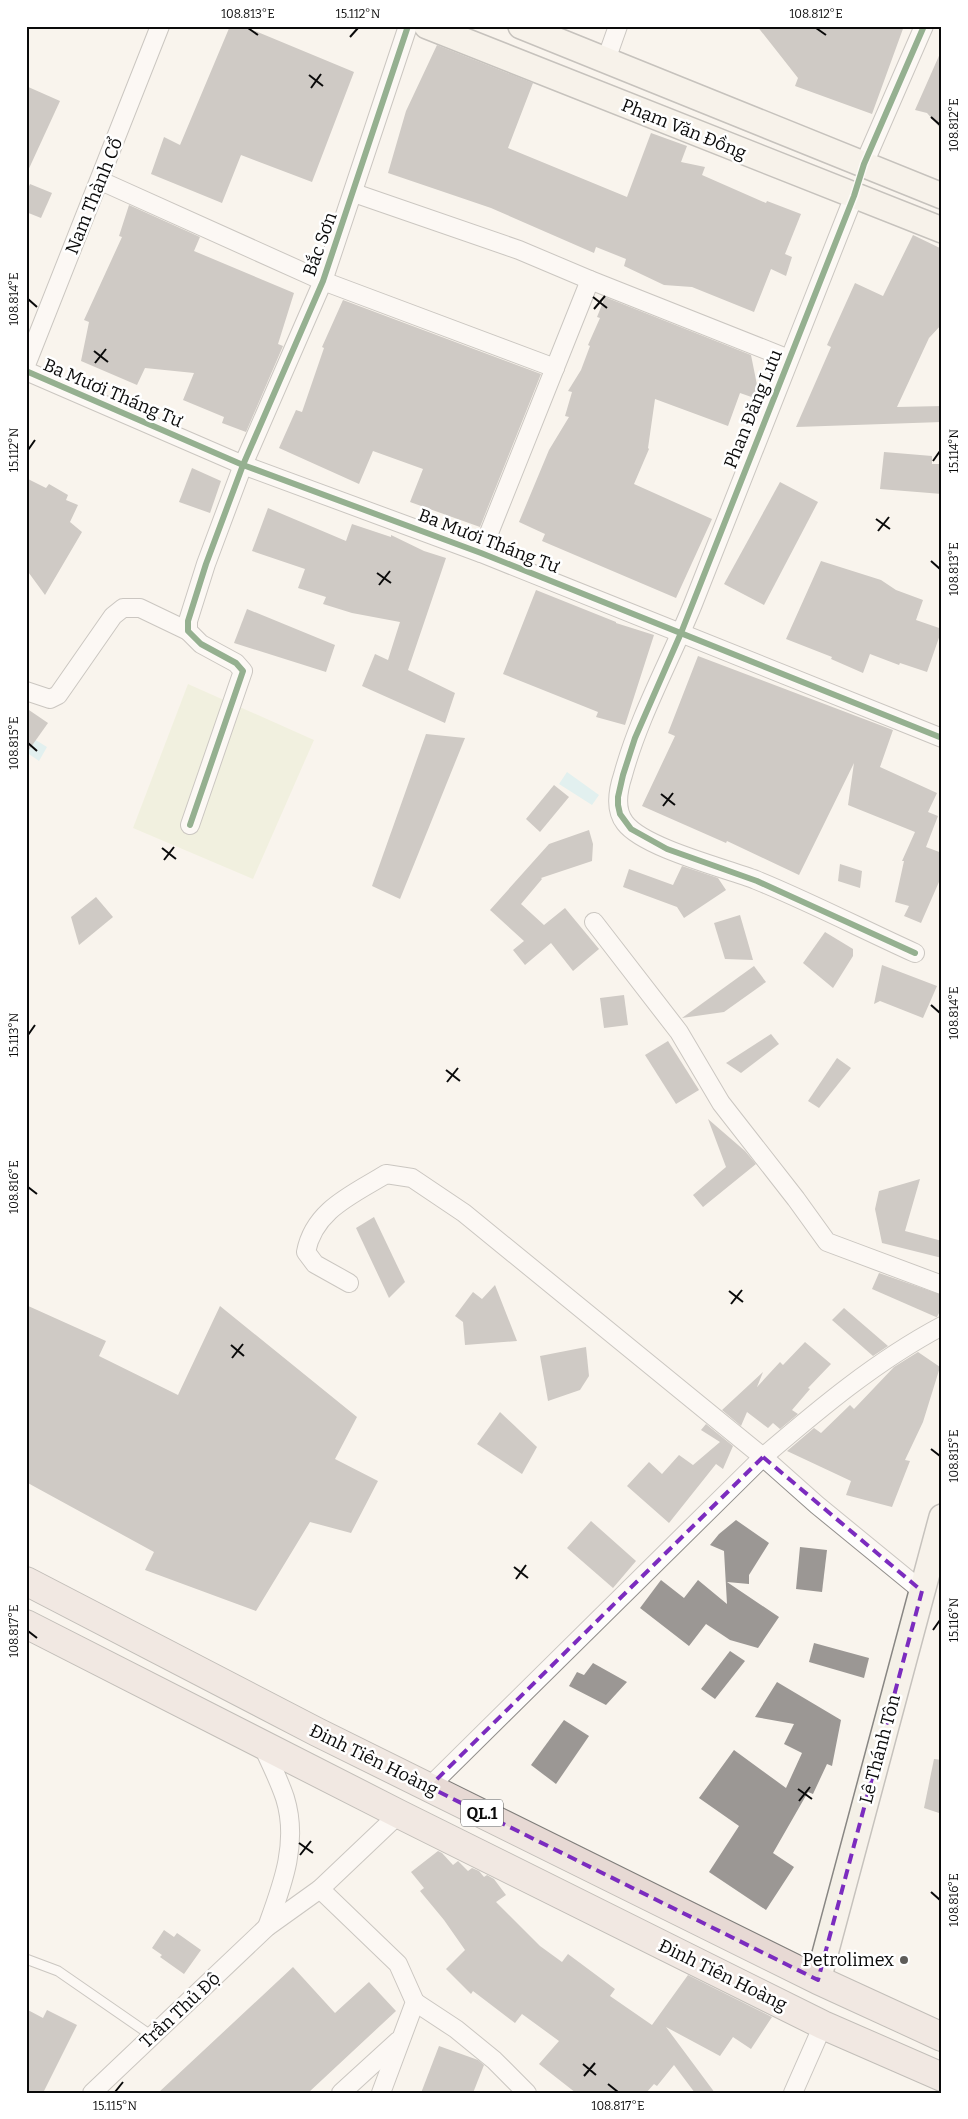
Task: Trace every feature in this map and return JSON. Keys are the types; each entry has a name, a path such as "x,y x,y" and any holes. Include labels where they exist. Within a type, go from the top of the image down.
{"highway":[{"name":"Đinh Tiên Hoàng","path":"26,1581 317,1732 818,1980 942,2037"},
{"name":"Đinh Tiên Hoàng","path":"26,1624 399,1814 823,2025 942,2076"},
{"path":"818,1980 823,2025"}],"street":[{"name":"Nam Thành Cổ","path":"26,365 160,26"},
{"name":"Bắc Sơn","path":"188,631 188,621 206,564 243,465 323,281 354,193 408,26"},
{"name":"Phạm Văn Đồng","path":"427,26 942,230"},
{"name":"Phạm Văn Đồng","path":"521,26 942,196"},
{"path":"596,94 618,26"},
{"path":"854,196 864,164 924,26"},
{"path":"100,180 323,281 555,368"},
{"path":"354,193 519,250 789,359"},
{"name":"Phan Đăng Lưu","path":"854,196 681,633 635,738 622,775 618,797 620,814 624,822 638,834 667,849 757,881 915,953"},
{"path":"481,553 590,280"},
{"name":"Ba Mươi Tháng Tư","path":"26,372 243,465 481,553 942,738"},
{"path":"26,691 50,699 58,695 113,616 123,608 140,608 188,631 201,644 236,663 243,670 190,825"},
{"path":"594,922 679,1032 721,1103 827,1242 942,1285"},
{"path":"349,1283 315,1264 306,1252 314,1226 330,1209 386,1174 412,1178 464,1213 763,1457 817,1505 922,1591"},
{"path":"428,1787 763,1457 821,1408 876,1367 919,1338 942,1326"},
{"name":"Lê Thánh Tôn","path":"818,1980 942,1517"},
{"path":"262,1745 285,1799 290,1823 290,1850 284,1881 267,1927"},
{"name":"Trần Thủ Độ","path":"92,2093 267,1927 320,1889 399,1814"},
{"path":"320,1889 398,1964 415,2002 456,2029 494,2060 527,2093"},
{"path":"381,2093 415,2002"},
{"path":"793,2093 823,2025"},
{"path":"341,2093 400,2039"}],"lane":[{"path":"26,1959 58,1971 152,2036"}],"highlighted area":[{"path":"763,1457 922,1591 818,1980 429,1787"}],"green space":[{"path":"188,684 314,740 253,879 133,828"}],"water":[{"path":"26,734 47,747 39,761 26,752"},
{"path":"567,772 599,795 592,805 559,784"}],"building":[{"path":"230,26 243,26 354,72 312,182 241,155 222,203 151,174 164,137 180,145"},
{"path":"757,26 904,26 872,114 795,86 798,78"},
{"path":"437,45 533,83 508,148 627,197 651,133 687,146 681,162 705,167 702,175 766,203 767,201 801,214 785,254 792,257 786,276 771,269 754,312 692,287 664,285 624,266 626,259 596,247 594,253 491,208 388,173 406,111"},
{"path":"942,49 942,130 927,113 915,110"},
{"path":"26,86 60,101 26,175"},
{"path":"30,184 52,193 41,218 26,212 26,193"},
{"path":"129,205 200,237 194,251 294,293 278,344 283,346 246,432 222,423 224,417 183,400 194,373 145,368 137,385 81,361 89,322 84,320 122,237 119,236"},
{"path":"913,235 942,249 942,324 929,338 897,407 942,406 942,422 796,427 831,347 827,345 855,283 883,296"},
{"path":"605,297 751,355 760,400 740,393 728,426 655,399 649,449 634,484 712,519 676,598 542,541 545,534 519,522 549,450 569,417 565,416 572,392 568,391 581,370 590,346 588,345 600,318 597,317"},
{"path":"343,300 541,374 480,527 410,502 423,469 373,451 359,484 279,448 296,410 302,412 324,348 322,347"},
{"path":"884,452 932,456 932,464 942,464 942,494 880,489"},
{"path":"192,468 221,481 210,513 179,502"},
{"path":"26,478 46,488 49,484 68,495 66,500 78,505 70,522 82,532 45,595 26,569"},
{"path":"780,482 818,502 764,605 724,584"},
{"path":"268,508 346,541 352,524 391,537 391,535 424,551 446,558 408,670 455,693 445,723 362,686 375,654 388,660 400,622 352,613 323,604 326,597 298,588 305,569 252,551"},
{"path":"821,561 881,580 896,590 923,600 916,620 942,629 927,672 900,663 899,665 870,654 863,673 831,659 832,657 786,639"},
{"path":"536,590 616,623 654,635 625,725 596,717 598,712 503,674"},
{"path":"247,609 335,645 326,672 234,643"},
{"path":"698,656 893,730 880,767 937,793 928,812 938,816 926,847 942,853 942,875 921,923 904,916 909,906 895,902 904,861 902,861 915,832 848,805 854,763 799,875 727,841 726,843 642,806 675,736 668,733"},
{"path":"26,708 48,723 26,754"},
{"path":"426,734 465,738 400,899 372,886"},
{"path":"554,785 569,797 540,832 526,819"},
{"path":"589,830 593,844 592,861 541,878 521,904 544,925 565,908 599,949 573,971 551,943 525,965 513,950 524,941 490,910 549,844"},
{"path":"840,864 862,871 860,888 838,881"},
{"path":"682,866 718,878 726,890 684,918 677,907 623,887 629,869 673,885"},
{"path":"96,897 113,917 79,945 71,917"},
{"path":"740,915 753,960 725,959 714,923"},
{"path":"825,932 853,949 853,956 833,988 803,963"},
{"path":"882,965 937,986 923,1018 880,1001 874,1004"},
{"path":"754,966 766,982 724,1012 682,1018"},
{"path":"624,995 628,1025 604,1028 600,998"},
{"path":"771,1034 779,1044 741,1073 726,1063"},
{"path":"668,1041 699,1090 676,1104 645,1055"},
{"path":"837,1058 851,1068 819,1108 808,1101"},
{"path":"708,1119 745,1151 756,1164 703,1207 693,1195 726,1167"},
{"path":"920,1179 905,1231 942,1241 942,1258 882,1243 875,1209 879,1191"},
{"path":"374,1217 405,1282 389,1298 356,1228"},
{"path":"879,1273 942,1295 942,1307 937,1317 872,1289"},
{"path":"495,1285 517,1341 465,1345 463,1322 455,1316 473,1292 482,1299"},
{"path":"26,1305 106,1341 99,1356 178,1395 220,1306 357,1417 335,1459 378,1481 351,1533 310,1522 256,1611 145,1570 154,1552 26,1482"},
{"path":"844,1308 888,1346 873,1356 832,1320"},
{"path":"805,1342 831,1364 808,1388 810,1389 792,1410 798,1414 780,1429 773,1423 768,1428 747,1412 741,1426 722,1410 763,1372 757,1387 780,1362 783,1365"},
{"path":"586,1347 589,1376 580,1390 548,1401 540,1356"},
{"path":"918,1352 940,1367 923,1422 905,1460 910,1461 892,1507 846,1495 851,1481 787,1451 814,1428 821,1433 850,1405 854,1409 894,1367"},
{"path":"500,1412 537,1447 522,1474 477,1444"},
{"path":"706,1424 733,1446 723,1469 716,1464 669,1523 627,1486 649,1462 662,1474 679,1455 693,1465 720,1442 701,1430"},
{"path":"736,1520 769,1543 749,1575 749,1584 727,1582 779,1617 758,1648 730,1640 706,1624 689,1646 640,1608 661,1580 684,1598 698,1580 727,1604 724,1551 710,1545 719,1534"},
{"path":"591,1521 636,1561 613,1588 567,1548"},
{"path":"800,1547 827,1550 822,1592 796,1589"},
{"path":"814,1643 869,1658 864,1678 809,1662"},
{"path":"730,1651 745,1661 715,1699 701,1689"},
{"path":"593,1663 627,1682 606,1705 569,1686 577,1672 584,1675"},
{"path":"777,1682 841,1720 832,1766 827,1764 813,1794 808,1792 773,1853 794,1867 766,1910 709,1872 739,1826 699,1798 734,1750 786,1788 802,1753 784,1744 794,1724 755,1717"},
{"path":"564,1720 589,1736 556,1784 531,1765"},
{"path":"934,1759 942,1760 942,1814 924,1808"},
{"path":"438,1851 453,1865 458,1861 468,1871 472,1868 479,1871 484,1877 487,1875 494,1879 506,1895 496,1902 540,1946 562,1962 568,1954 615,1989 610,1996 652,2025 688,1975 772,2017 751,2049 733,2037 720,2056 666,2027 715,2093 695,2093 674,2065 657,2086 654,2084 646,2093 576,2093 539,2064 559,2041 522,2014 515,2023 473,1991 471,1994 446,1969 465,1950 420,1891 424,1888 411,1872"},
{"path":"164,1930 174,1937 177,1933 201,1950 184,1974 160,1957 162,1955 152,1948"},
{"path":"293,1967 335,2013 369,1982 396,2011 308,2093 158,2093"},
{"path":"26,2009 43,2018 47,2010 77,2025 43,2093 26,2093"},
{"path":"439,2046 478,2060 484,2065 473,2093 421,2093"}],"cycle path":[{"path":"190,825 243,671 236,663 201,644 188,631 188,621 206,564 243,465 323,281 408,26"},
{"path":"915,953 757,881 667,849 631,829 620,814 618,797 635,738 681,633 854,196 864,164 924,26"},
{"path":"26,371 243,465 481,553 942,738"}],"place":[{"name":"Petrolimex","path":"904,1960"}]}
